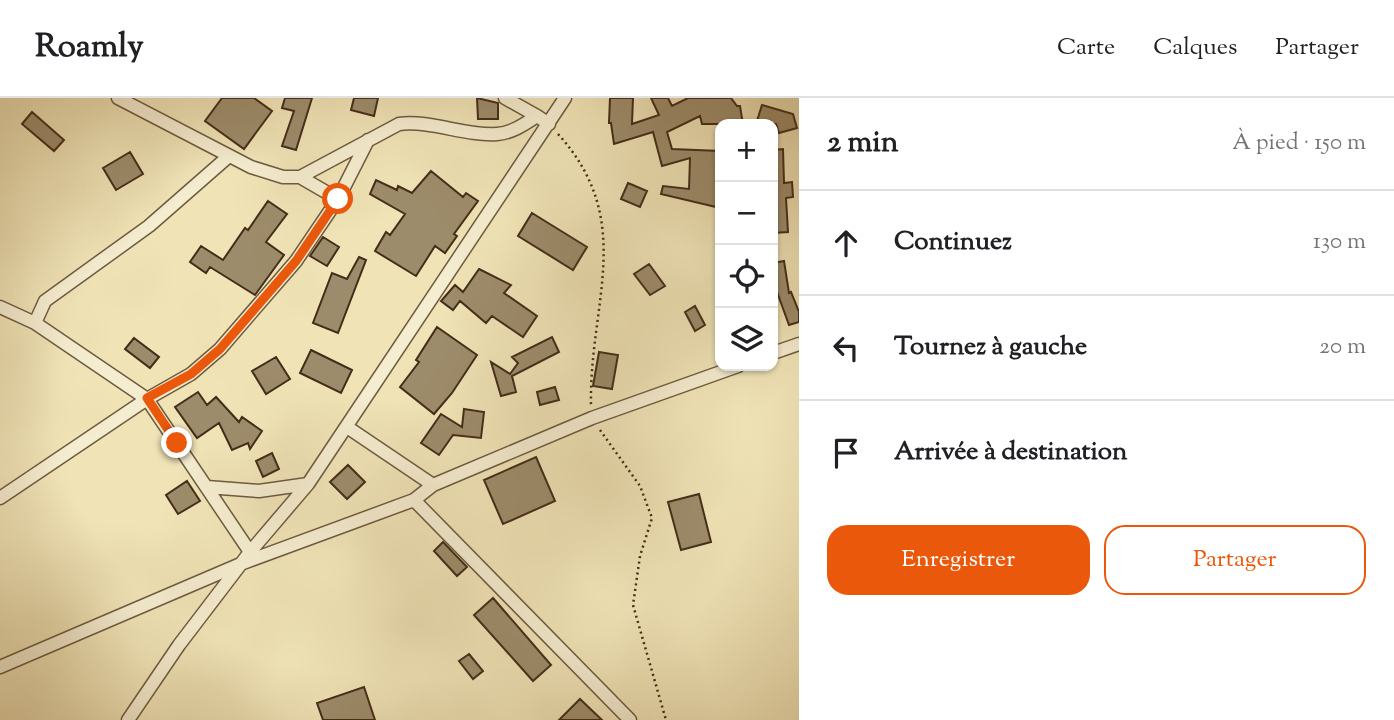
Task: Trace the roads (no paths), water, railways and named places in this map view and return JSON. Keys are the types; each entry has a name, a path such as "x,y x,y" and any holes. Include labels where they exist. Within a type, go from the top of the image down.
{"street":[{"path":"118,98 250,167 283,177 300,177 399,124 416,122 499,134 543,120"},
{"path":"505,98 543,120"},
{"path":"128,720 179,645 308,484 498,196 543,120 565,98"},
{"path":"0,498 147,398 191,374 220,349 296,261 338,199 368,140"},
{"path":"35,323 45,301 149,226 229,156"},
{"path":"300,177 338,199"},
{"path":"0,306 35,323 147,398 206,487 247,558"},
{"path":"778,351 799,344"},
{"path":"0,667 247,558 414,500 433,485 592,418 724,371"},
{"path":"347,426 433,485"},
{"path":"206,487 259,491 308,484"},
{"path":"414,500 630,720"}]}
